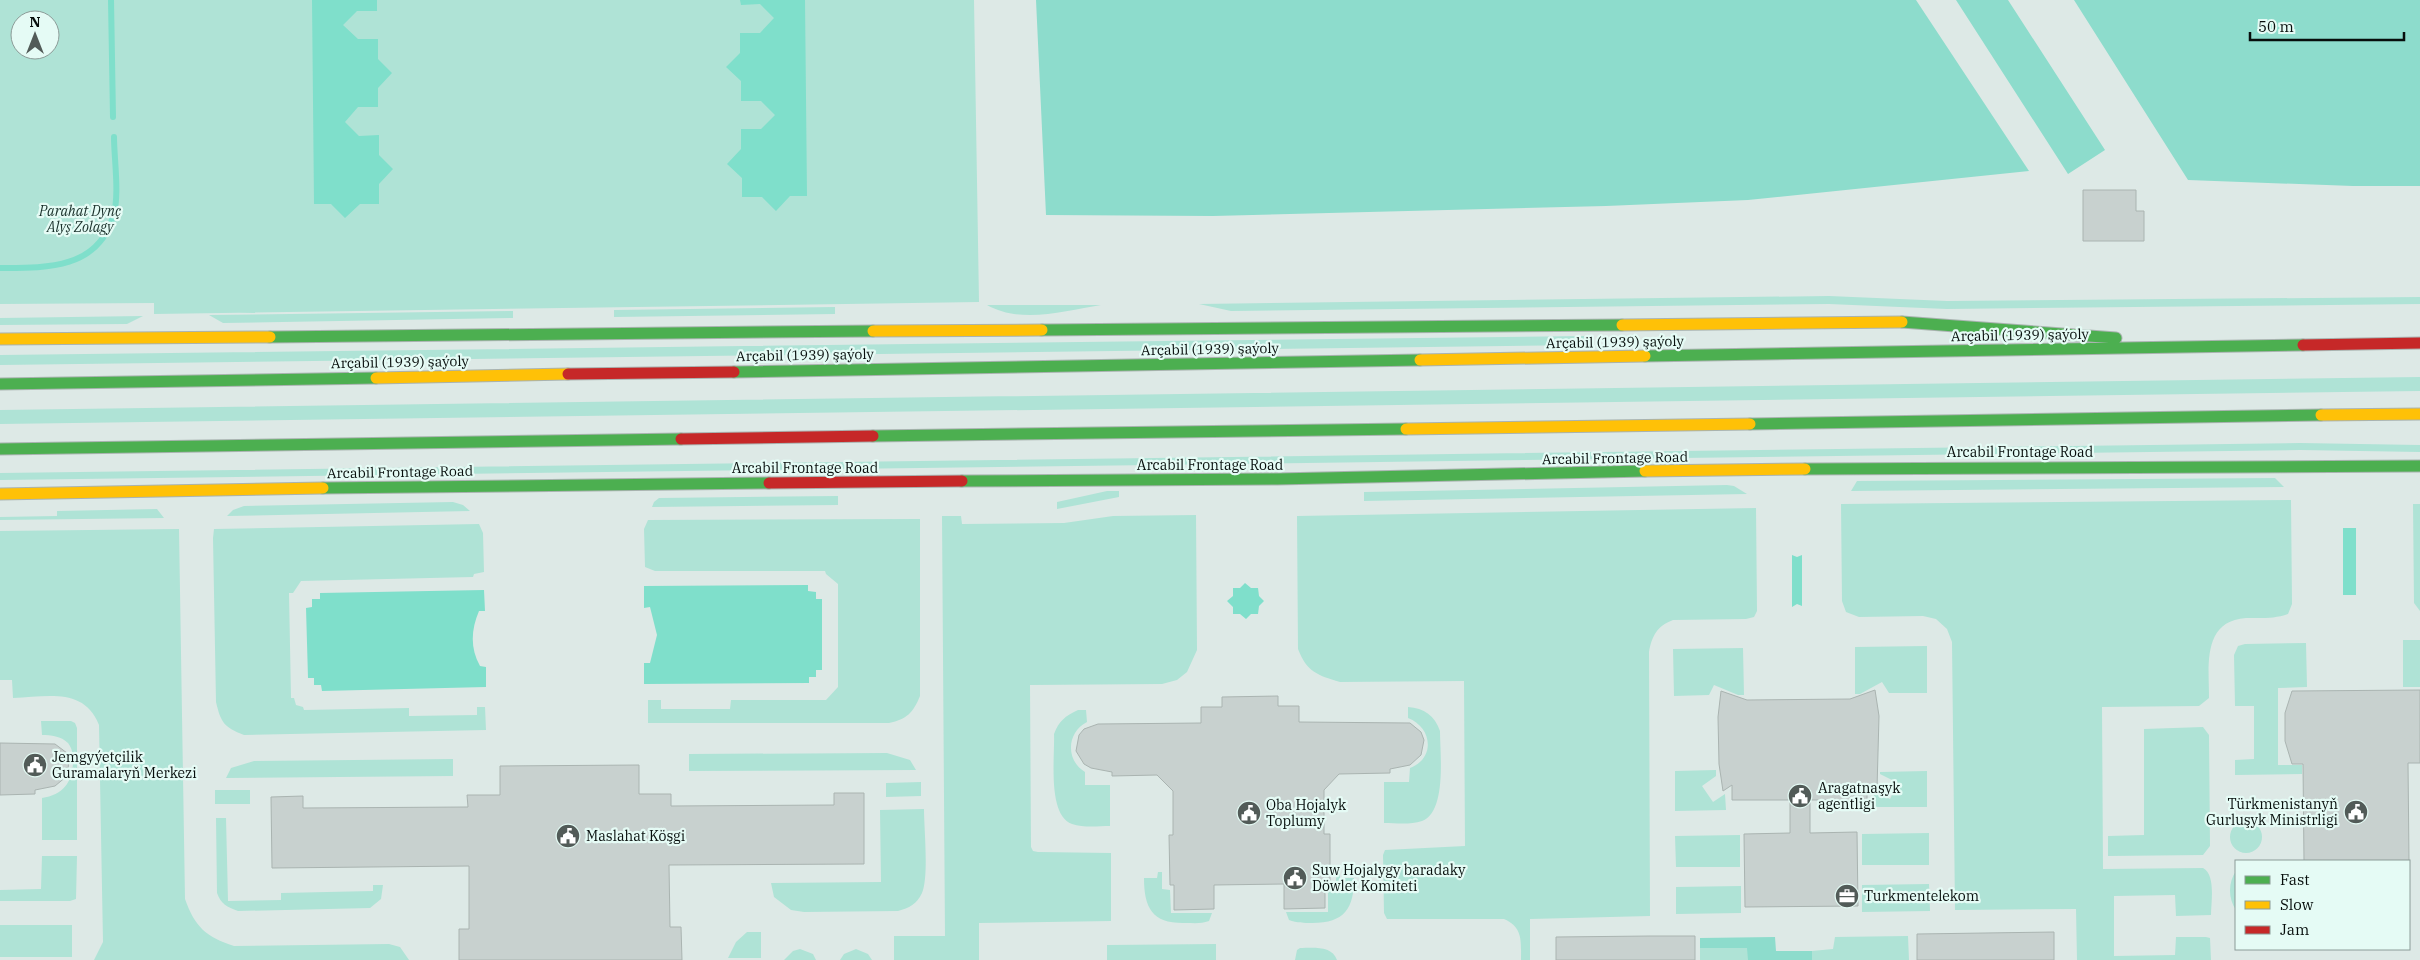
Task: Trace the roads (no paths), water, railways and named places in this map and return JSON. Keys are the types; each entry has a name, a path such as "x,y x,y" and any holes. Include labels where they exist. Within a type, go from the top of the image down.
{"main road":[{"path":"0,339 1921,322 2222,347"},
{"name":"Arçabil (1939) şaýoly","path":"0,384 2420,343"},
{"path":"0,450 2420,414"},
{"name":"Arcabil Frontage Road","path":"0,494 194,492 394,486 1277,479 1767,469 2420,466"}],"waterway":[{"path":"111,0 113,117"},
{"path":"0,268 51,266 82,256 95,247 105,234 115,208 114,137"}],"place":[{"name":"Jemgyýetçilik Guramalaryň Merkezi","path":"35,765"},
{"name":"Aragatnaşyk agentligi","path":"1800,796"},
{"name":"Türkmenistanyň Gurluşyk Ministrligi","path":"2356,812"},
{"name":"Oba Hojalyk Toplumy","path":"1249,813"},
{"name":"Maslahat Köşgi","path":"568,836"},
{"name":"Suw Hojalygy baradaky Döwlet Komiteti","path":"1295,878"},
{"name":"Turkmentelekom","path":"1847,896"}],"park label":[{"name":"Parahat Dynç Alyş Zolagy","path":"80,220"}]}
